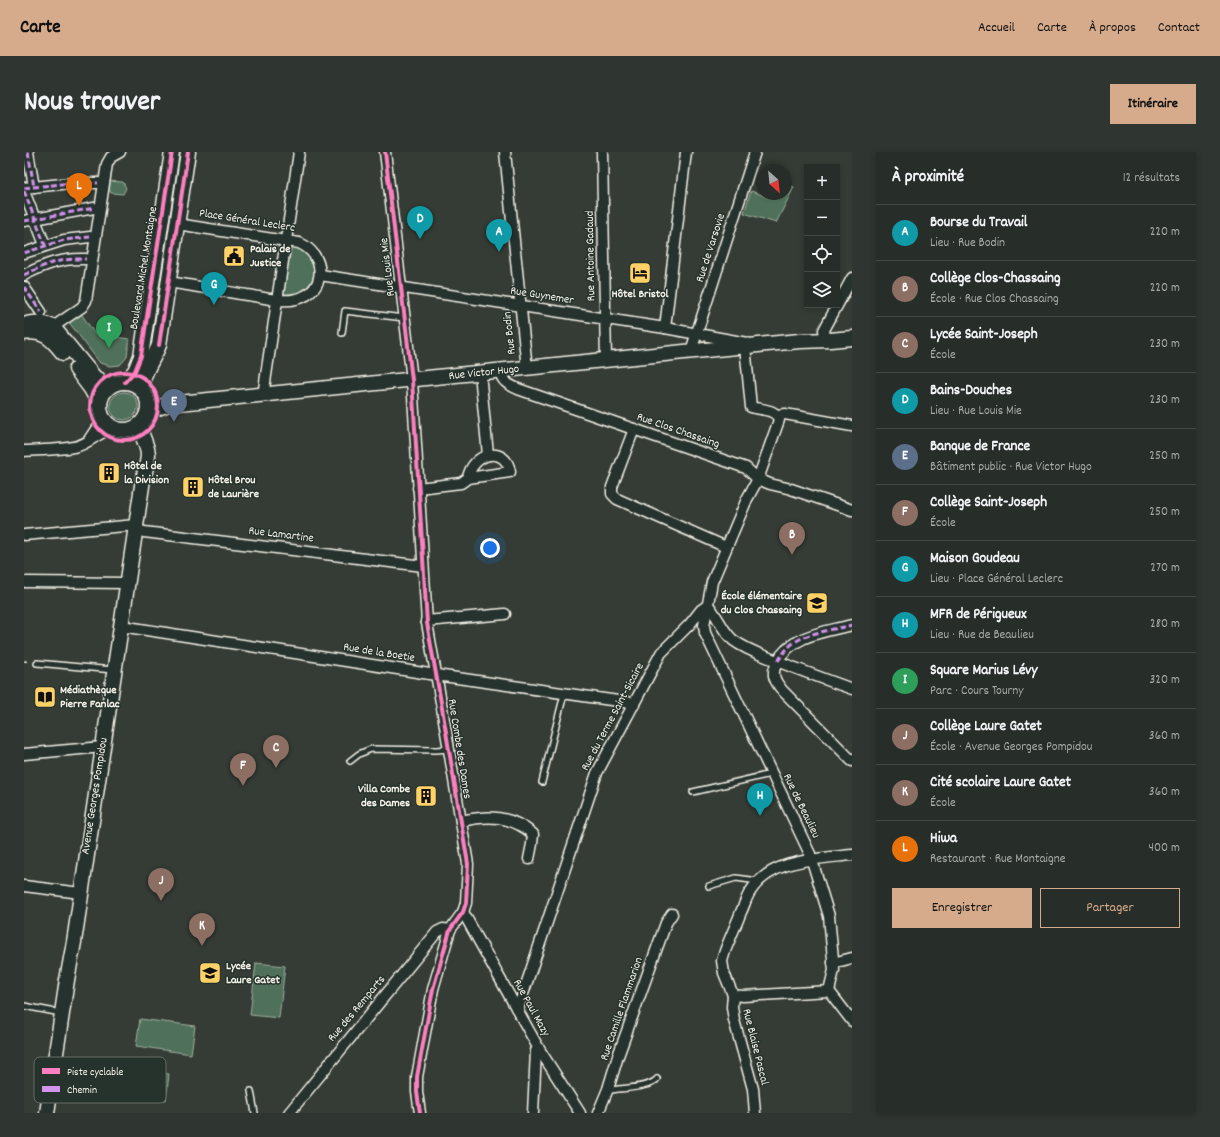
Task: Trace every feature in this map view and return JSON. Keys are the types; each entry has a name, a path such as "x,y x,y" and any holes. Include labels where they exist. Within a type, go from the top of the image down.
{"main road":[{"name":"Boulevard Michel Montaigne","path":"119,383 135,371 141,356 172,152"},
{"path":"24,333 40,333 46,335 54,341 91,389 105,421 119,429 134,428 143,420 148,410 144,394 143,378 159,345 188,152"},
{"path":"24,325 34,322 53,327 95,378 103,382 135,384 144,394"},
{"name":"Rue Victor Hugo","path":"143,420 155,409 169,404 800,341 852,332"},
{"name":"Rue Victor Hugo","path":"827,337 852,338"},
{"path":"101,410 104,392 119,383"},
{"name":"Rue Victor Hugo","path":"144,394 152,400 169,404"},
{"name":"Avenue Georges Pompidou","path":"55,1057 148,454 142,435 143,420"},
{"name":"Avenue Georges Pompidou","path":"119,429 134,441 140,452 143,466 143,479"},
{"name":"Avenue Georges Pompidou","path":"47,1113 48,1103"}],"street":[{"path":"28,152 27,189 35,218 45,245"},
{"path":"53,327 82,307 86,302 107,164 111,157 120,152"},
{"path":"264,395 285,240 299,152"},
{"name":"Rue Louis Mie","path":"385,152 412,380"},
{"name":"Rue Bodin","path":"505,152 527,369"},
{"name":"Rue Antoine Gadaud","path":"602,152 606,360"},
{"path":"665,328 686,152"},
{"name":"Rue de Varsovie","path":"691,351 755,152"},
{"path":"27,189 71,183 98,183"},
{"path":"24,221 94,208"},
{"name":"Place Général Leclerc","path":"177,224 299,242 309,249 318,262 320,275"},
{"path":"24,253 64,240 90,237"},
{"path":"24,275 43,266 71,258 86,259"},
{"path":"168,282 278,300 294,300 305,296 315,287 320,275"},
{"name":"Rue Guynemer","path":"320,275 665,328 760,345"},
{"path":"827,337 824,330 852,278"},
{"path":"24,287 41,312"},
{"path":"745,346 751,407 775,412 778,415 785,414 852,426"},
{"name":"Rue Clos Chassaing","path":"500,371 501,376 508,385 518,389 746,468 758,479 770,484 790,489 852,510"},
{"path":"480,373 488,455"},
{"name":"Rue Combe des Dames","path":"412,380 426,620 468,864 466,903 463,912 450,930 433,989 417,1077 416,1092 420,1113"},
{"path":"84,444 96,430 101,410"},
{"path":"778,415 779,420 758,479 747,499 712,582 708,605 716,614 723,628 732,639 742,646 758,654 852,689"},
{"path":"24,451 76,447 84,444 105,431 119,429"},
{"path":"634,429 612,487 612,494 617,499 726,547"},
{"path":"418,488 461,483 468,478 510,472 510,467 503,458 494,454 482,456 472,466 468,478"},
{"name":"Rue Lamartine","path":"24,535 136,527 152,532 423,566"},
{"path":"24,582 127,583"},
{"name":"Rue du Terme Saint-Sicaire","path":"516,1008 519,1006 597,773 661,653 690,624 701,610 708,605"},
{"name":"Rue de Beaulieu","path":"708,605 704,625 705,633 812,860 828,910 834,974 829,991"},
{"path":"426,620 505,614"},
{"path":"852,625 811,635 798,641 788,648 778,661 773,674 776,683 852,761"},
{"name":"Rue de la Boetie","path":"121,626 436,675 632,703 634,705"},
{"path":"24,754 103,748"},
{"path":"461,821 480,816 497,817 524,827 533,834 529,859"},
{"name":"Rue Blaise Pascal","path":"755,1113 753,1089 734,1020 732,1007 733,995 724,973 722,961 725,951 750,893 758,882 769,873 780,868 812,860 852,855"},
{"path":"24,886 81,893"},
{"name":"Rue Paul Mazy","path":"463,912 539,1049 580,1113"},
{"name":"Rue Camille Flammarion","path":"598,1113 608,1089 618,1056 663,931 672,914"},
{"name":"Rue des Remparts","path":"289,1113 437,932 443,929 450,930"},
{"path":"833,963 852,958"},
{"path":"733,995 743,996 829,991 852,1020"},
{"path":"533,1113 536,1051 539,1049"}],"lane":[{"path":"342,333 345,310 404,318"},
{"path":"37,663 114,670"},
{"path":"542,782 564,694"},
{"path":"350,761 359,754 371,750 449,749"},
{"path":"693,792 771,774"},
{"path":"709,886 736,878 758,882"},
{"path":"24,1006 62,1013"},
{"path":"608,1089 611,1090 646,1085 655,1082 657,1079"},
{"path":"250,1091 255,1113"}],"green space":[{"path":"108,181 123,182 126,188 123,194 111,193 108,187"},
{"path":"751,191 756,193 756,200 788,200 776,223 744,213"},
{"path":"289,246 299,248 307,254 313,266 314,273 312,280 303,290 290,295 283,295"},
{"path":"80,312 95,334 129,339 127,357 120,365 110,366 100,363 68,321"},
{"path":"124,392 134,396 138,406 134,416 124,420 114,416 110,406 114,396"},
{"path":"256,963 285,966 279,1018 250,1015"},
{"path":"140,1019 195,1026 191,1054 136,1046"},
{"path":"166,1074 169,1074 166,1100"}],"marked path":[{"path":"28,152 34,187"},
{"path":"24,188 71,183 98,183"},
{"path":"24,191 45,245"},
{"path":"24,221 94,208"},
{"path":"24,253 64,240 90,237"},
{"path":"24,275 54,262 86,259"},
{"path":"24,287 41,312"},
{"path":"778,661 788,648 798,640 813,634 852,625"}],"cycle path":[{"path":"125,382 135,371 141,356 172,152"},
{"path":"159,345 188,152"},
{"path":"385,152 412,380 427,623 468,864 466,903 463,912 450,930 433,989 417,1077 417,1092 420,1113"},
{"path":"117,372 131,372 143,377 153,387 158,399 158,406 158,413 153,425 143,435 131,440 117,440 105,435 95,425 90,413 90,399 95,387 105,377 117,372"}],"place":[{"name":"Hiwa","path":"79,206"},
{"name":"Bains-Douches","path":"420,239"},
{"name":"Bourse du Travail","path":"499,252"},
{"name":"Palais de Justice","path":"234,256"},
{"name":"Hôtel Bristol","path":"640,273"},
{"name":"Maison Goudeau","path":"214,305"},
{"name":"Square Marius Lévy","path":"109,348"},
{"name":"Banque de France","path":"174,422"},
{"name":"Hôtel de la Division","path":"109,473"},
{"name":"Hôtel Brou de Laurière","path":"193,487"},
{"name":"Collège Clos-Chassaing","path":"792,555"},
{"name":"École élémentaire du Clos Chassaing","path":"817,603"},
{"name":"Médiathèque Pierre Fanlac","path":"45,697"},
{"name":"Lycée Saint-Joseph","path":"276,768"},
{"name":"Collège Saint-Joseph","path":"243,786"},
{"name":"Villa Combe des Dames","path":"426,796"},
{"name":"MFR de Périgueux","path":"760,816"},
{"name":"Collège Laure Gatet","path":"161,901"},
{"name":"Cité scolaire Laure Gatet","path":"202,946"},
{"name":"Lycée Laure Gatet","path":"210,973"}]}
